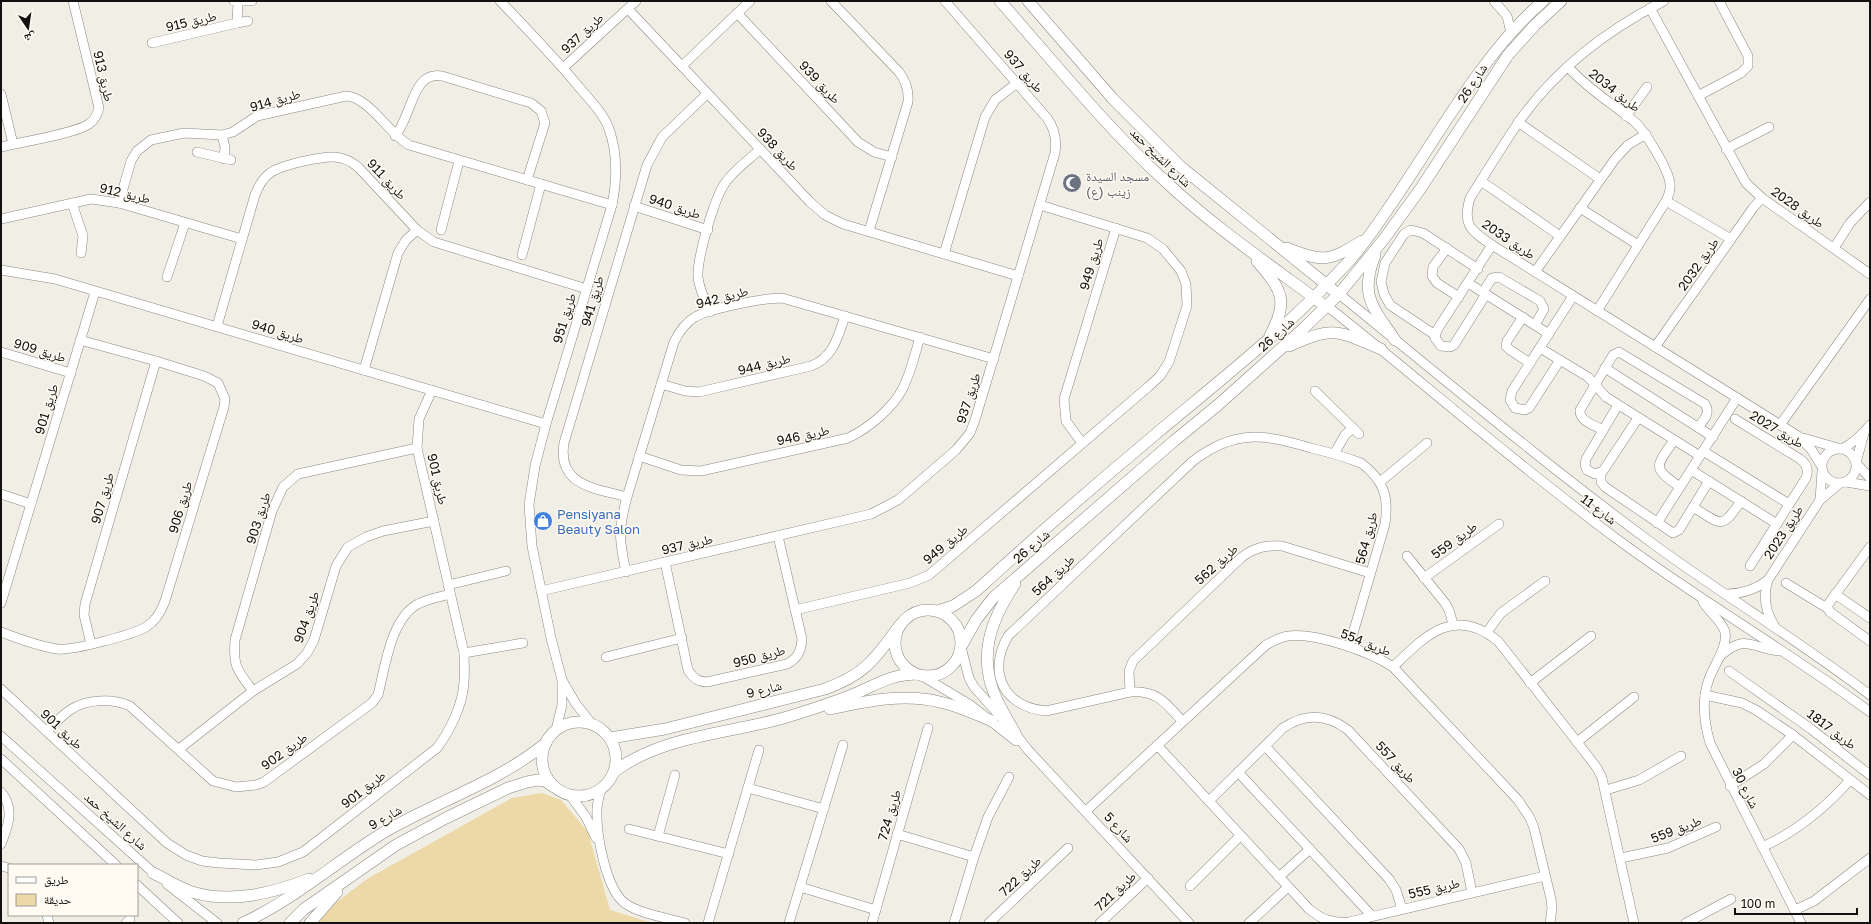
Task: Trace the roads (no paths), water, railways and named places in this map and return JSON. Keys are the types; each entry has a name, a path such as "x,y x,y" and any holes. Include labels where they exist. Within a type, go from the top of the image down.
{"main road":[{"name":"شارع الشيخ حمد","path":"1000,1 1124,141 1185,199 1224,232 1327,306"},
{"name":"شارع الشيخ حمد","path":"1028,1 1114,99 1181,167 1339,294"},
{"name":"شارع 26","path":"938,611 953,606 976,591 1144,444 1266,344 1315,298 1369,236 1449,116 1511,33 1543,1"},
{"name":"شارع 26","path":"961,646 984,609 993,598 1279,350 1339,294 1378,247 1421,188 1491,79 1508,56 1535,25 1561,1"},
{"path":"1274,242 1309,257 1324,259 1342,254 1369,236"},
{"path":"1378,247 1369,272 1368,290 1372,304 1395,340"},
{"path":"1248,249 1273,281 1281,299 1281,313 1266,344"},
{"path":"1279,350 1326,332 1346,334 1381,349"},
{"path":"1015,733 997,700 989,675 986,652 994,620 1025,569"},
{"path":"786,717 847,697 884,679 896,676 933,676 943,673 952,666 958,657 961,646 961,636 953,620 938,611 920,610 905,618 896,634 894,644 896,654 901,663 908,670 919,675"},
{"name":"شارع 9","path":"610,738 665,729 824,689 842,682 859,673 873,661 900,625"},
{"path":"615,771 626,763 654,749 786,717 882,699 904,698 941,702 992,721"},
{"path":"290,923 304,909 396,845 446,818 508,788 538,780 545,781 554,787 570,795 586,796 601,789 610,782 615,771 616,754 610,738 602,730 592,724 574,722 556,730 546,743 542,762 544,771 554,787"},
{"name":"شارع 9","path":"243,923 268,911 386,831 520,763 546,743"},
{"path":"154,873 192,892 238,897 277,890 321,875"},
{"path":"310,923 349,879"}],"street":[{"name":"طريق 913","path":"1,147 82,128 94,120 98,114 98,108 73,1"},
{"path":"236,1 252,1"},
{"name":"طريق 915","path":"236,1 237,23"},
{"name":"طريق 951","path":"500,1 564,68 590,100 609,128 615,156 616,185 612,205 546,424 535,466 529,505 532,546 562,680 562,705 556,730"},
{"name":"طريق 937","path":"564,68 636,1"},
{"path":"682,66 750,1"},
{"path":"831,1 905,81 908,91 908,102 869,231"},
{"name":"طريق 937","path":"541,591 871,514 892,505 904,496 956,450 970,433 994,359 1040,205 1055,153 1056,137 1050,122 945,1"},
{"path":"1494,1 1507,16 1511,33"},
{"name":"طريق 2033","path":"1664,1 1616,29 1568,67 1542,93 1518,122 1470,198 1467,209 1467,220 1469,227 1475,234 1492,245 1798,436 1811,449 1822,468"},
{"path":"1698,96 1741,73 1748,66 1748,56 1719,1"},
{"name":"طريق 938","path":"628,8 707,94 817,209 834,220 1018,276"},
{"name":"طريق 2028","path":"1650,8 1746,184 1762,198 1870,274"},
{"name":"طريق 939","path":"737,13 858,142 874,152 892,157"},
{"path":"1507,16 1523,20"},
{"name":"طريق 915","path":"152,43 248,21"},
{"name":"طريق 2034","path":"1568,67 1596,94 1626,116 1646,134 1669,176 1670,194 1598,311"},
{"path":"394,136 405,121 420,82 433,75 442,76 531,103 541,111 545,123 528,180"},
{"path":"944,254 985,117 995,100 1017,83"},
{"path":"1626,116 1647,87"},
{"path":"1,94 13,144"},
{"name":"طريق 941","path":"626,497 579,483 567,470 562,452 647,164 656,146 669,130 707,94"},
{"name":"طريق 914","path":"119,203 131,161 137,151 146,143 156,138 178,133 222,136 233,132 257,116 346,96 355,97 362,101 394,136 409,145 612,205"},
{"path":"1518,122 1600,179"},
{"path":"1726,149 1768,127"},
{"path":"1535,272 1600,179 1621,152 1646,134"},
{"path":"197,152 228,159 222,136"},
{"name":"طريق 940","path":"710,312 700,287 698,276 699,265 708,230 724,184 760,149"},
{"name":"طريق 911","path":"217,326 257,189 266,177 284,166 328,157 347,160 358,166 417,230 427,238 440,245 586,289"},
{"path":"440,230 459,161"},
{"path":"1481,181 1560,236"},
{"path":"522,255 541,184"},
{"name":"طريق 2032","path":"1656,347 1762,198"},
{"name":"طريق 912","path":"1,219 91,199 119,203 242,239"},
{"path":"1666,201 1731,240"},
{"path":"1834,248 1850,223 1870,202"},
{"path":"72,203 83,236 81,252"},
{"name":"طريق 949","path":"796,610 910,583 929,575 1160,376 1172,355 1187,306 1188,292 1181,271 1163,249 1147,238 1040,205"},
{"name":"طريق 940","path":"634,206 708,230"},
{"path":"1580,208 1638,246"},
{"path":"167,277 185,223"},
{"name":"طريق 949","path":"1082,443 1066,421 1064,400 1116,228"},
{"path":"364,370 398,253 406,240 417,230"},
{"path":"1478,269 1419,231 1408,232 1385,263 1381,276 1382,288 1390,305 1435,335 1437,343 1441,346 1450,347 1454,344 1492,278 1499,277 1540,301 1544,309 1535,325"},
{"path":"1435,335 1492,245"},
{"path":"1447,248 1433,267 1432,276 1437,283 1459,296"},
{"name":"طريق 940","path":"1,270 54,279 546,424"},
{"path":"1468,283 1549,334"},
{"name":"طريق 901","path":"1,603 4,580 31,504 95,292"},
{"name":"شارع 11","path":"1339,294 1626,523 1698,576 1775,626 1870,695"},
{"path":"1560,360 1533,404 1525,410 1520,410 1512,405 1510,395 1574,296"},
{"name":"طريق 942","path":"626,572 619,536 620,522 626,497 677,335 691,320 710,312 766,299 782,298 994,359"},
{"path":"1780,425 1870,299"},
{"name":"شارع 11","path":"1327,306 1529,472 1617,539 1702,600 1830,682 1870,712"},
{"name":"طريق 944","path":"661,384 685,391 699,392 811,366 822,361 831,352 845,316"},
{"path":"1523,317 1507,341 1506,346 1530,363"},
{"name":"طريق 946","path":"639,456 681,470 701,471 848,438 867,427 900,394 906,382 920,337"},
{"name":"طريق 906","path":"1,632 25,641 58,649 91,644 145,628 160,613 224,407 225,399 218,383 204,376 156,360 80,340"},
{"path":"1540,348 1588,377 1602,394 1638,418 1674,440 1702,453 1789,504"},
{"name":"طريق 909","path":"1,352 71,373"},
{"path":"1603,430 1583,419 1579,413 1613,355 1621,352 1706,404 1708,414 1698,428"},
{"name":"طريق 907","path":"91,644 84,615 84,604 156,360"},
{"path":"1605,368 1713,437"},
{"name":"طريق 901","path":"1,690 167,843 186,855 202,861 256,865 278,862 303,852 437,748 446,734 459,704 464,683 464,653 417,448 419,419 432,390"},
{"path":"1315,391 1356,431 1342,440 1334,454"},
{"path":"1657,523 1738,398"},
{"path":"1601,473 1595,474 1590,472 1586,468 1585,462 1618,405"},
{"path":"1638,418 1601,473 1600,479 1603,485 1671,532 1677,532 1709,481"},
{"name":"طريق 2027","path":"1735,419 1800,459 1806,464 1808,471 1806,478 1750,566"},
{"path":"1870,425 1864,433 1850,444 1826,454 1822,468 1829,480 1870,486"},
{"path":"1843,482 1853,476 1864,433"},
{"name":"طريق 564","path":"1182,721 1160,698 1151,693 1141,691 1130,692 1046,711 1033,709 1021,704 1011,696 1003,686 999,673 998,660 1001,648 1008,636 1187,467 1205,452 1233,439 1264,436 1280,438 1334,454 1361,464 1372,472 1380,482 1385,495 1387,510 1385,524 1349,647"},
{"name":"طريق 2033","path":"1798,436 1840,448"},
{"path":"1674,440 1661,460 1660,467 1663,475 1680,487"},
{"path":"1380,482 1428,443"},
{"name":"طريق 903","path":"253,691 238,671 234,658 235,640 272,511 283,486 298,474 417,448"},
{"path":"1840,448 1851,454 1856,463 1870,478"},
{"name":"طريق 2023","path":"1820,500 1822,468"},
{"path":"1691,470 1777,524"},
{"name":"طريق 2023","path":"1775,626 1766,606 1765,592 1768,580 1820,500 1843,482"},
{"path":"1,494 31,504"},
{"path":"1694,507 1716,521 1724,522 1729,519 1741,501"},
{"name":"طريق 904","path":"179,749 253,691 297,664 307,653 314,640 336,566 348,547 366,537 383,531 434,521"},
{"name":"طريق 559","path":"1424,578 1499,524"},
{"name":"طريق 950","path":"665,562 688,670 691,675 700,682 707,682 787,664 798,656 802,639 778,536"},
{"name":"طريق 562","path":"1130,692 1129,670 1133,661 1251,550 1272,545 1282,546 1370,573"},
{"path":"1828,605 1870,547"},
{"path":"1407,556 1449,610 1453,624"},
{"name":"طريق 902","path":"46,731 70,710 87,703 108,700 121,702 130,706 213,781 236,787 256,785 264,782 372,702 378,695 395,632 403,617 418,604 449,589 506,571"},
{"name":"طريق 2023","path":"1726,594 1751,590 1768,580"},
{"path":"1487,632 1501,613 1545,581"},
{"path":"1786,583 1828,605 1830,612 1870,642"},
{"path":"1835,594 1870,618"},
{"name":"شارع 30","path":"1702,600 1724,632 1725,641 1709,680 1705,695 1705,722 1710,743 1730,786 1801,923"},
{"path":"1393,667 1421,640 1431,633 1453,624 1468,625 1487,632 1498,641 1596,768 1606,790 1634,923"},
{"name":"طريق 554","path":"1086,811 1256,652 1276,639 1300,635 1349,647 1378,658 1393,667 1524,808 1534,828 1545,876 1552,909 1550,923"},
{"path":"1530,683 1591,636"},
{"path":"606,657 682,638"},
{"path":"464,653 523,643"},
{"name":"شارع 30","path":"1719,657 1732,646 1741,643 1783,652"},
{"name":"شارع 5","path":"961,646 969,678 974,687 1028,750 1189,923"},
{"name":"طريق 1817","path":"1729,671 1777,704 1870,774"},
{"name":"شارع 5","path":"919,675 958,697 992,721 1028,750"},
{"name":"طريق 951","path":"562,680 576,704 592,724"},
{"path":"1705,695 1742,703 1769,718 1869,793"},
{"path":"1577,742 1634,697"},
{"path":"1769,718 1777,704"},
{"name":"طريق 557","path":"1209,802 1283,728 1301,719 1321,717 1340,724 1348,730 1459,849 1466,863 1472,893"},
{"name":"طريق 724","path":"872,923 928,728"},
{"name":"شارع الشيخ حمد","path":"1,736 154,873 217,923"},
{"path":"1730,786 1764,764 1793,736"},
{"path":"789,923 843,745"},
{"name":"طريق 555","path":"1157,745 1309,910 1328,922 1349,922 1545,876"},
{"path":"1265,746 1389,879 1396,890 1402,909"},
{"path":"708,923 759,750"},
{"path":"1606,790 1639,780 1681,756"},
{"path":"1,759 115,864"},
{"path":"1238,772 1372,916"},
{"path":"658,836 676,775"},
{"path":"954,923 974,857 992,807 1009,777"},
{"path":"1762,847 1795,829 1828,803 1850,780"},
{"path":"748,788 824,809"},
{"path":"601,789 596,811 601,848 613,890 622,901 634,908 685,923"},
{"path":"1,792 9,810 9,823 1,844"},
{"path":"570,795 586,817 601,848"},
{"name":"طريق 559","path":"1621,858 1668,848 1716,827"},
{"path":"629,829 729,854"},
{"path":"898,834 974,857"},
{"path":"1190,886 1240,836"},
{"name":"طريق 722","path":"989,923 1068,848"},
{"path":"1279,877 1310,849"},
{"path":"1795,910 1814,901 1870,858"},
{"name":"طريق 721","path":"1100,923 1148,878"},
{"path":"138,886 178,923"},
{"path":"800,887 876,910"},
{"path":"1249,923 1288,887"},
{"path":"1686,923 1731,898"}],"place":[{"name":"مسجد السيدة زينب (ع)","path":"1072,183"},
{"name":"Pensiyana Beauty Salon","path":"543,521"}]}
